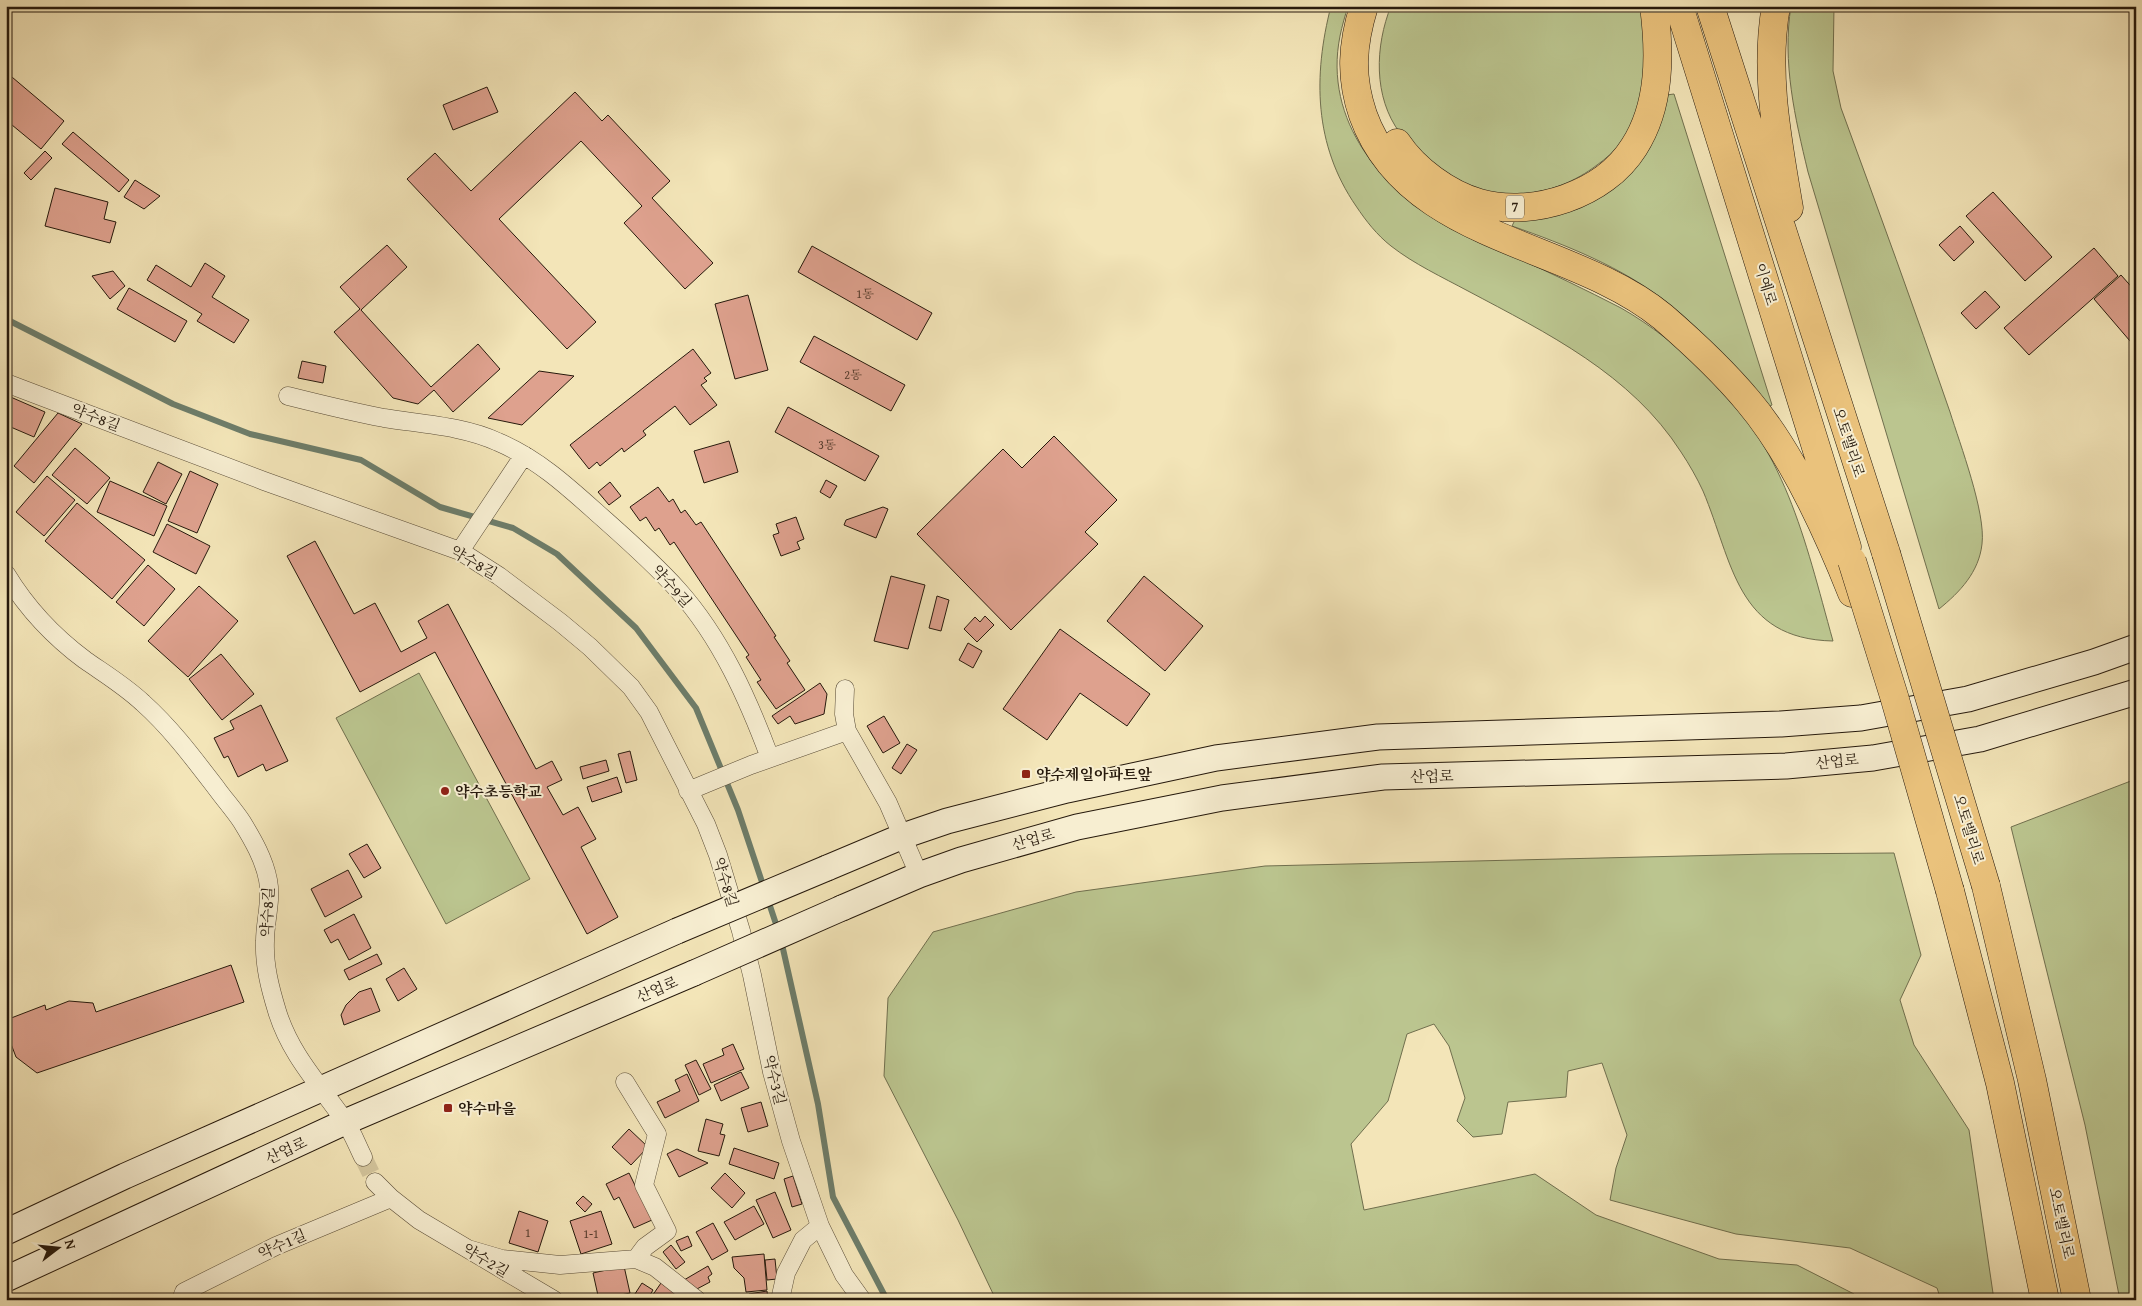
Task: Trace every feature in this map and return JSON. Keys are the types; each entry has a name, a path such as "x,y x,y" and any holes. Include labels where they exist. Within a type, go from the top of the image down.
{"highway":[{"path":"1364,6 1356,31 1353,70 1359,102 1370,134 1387,161 1412,187 1444,210 1483,229 1586,271 1624,292 1661,316 1691,342 1749,402 1776,441 1846,562 1894,696 1950,890 2000,1083 2045,1300"},
{"name":"7","path":"1382,6 1373,35 1370,62 1374,94 1385,124 1402,150 1427,175 1453,193 1479,203 1511,208 1535,206 1564,199 1593,186 1614,171 1634,148 1647,124 1655,93 1658,60 1654,6"},
{"name":"이예로","path":"1679,6 1846,562"},
{"name":"이예로","path":"1710,6 1825,368"},
{"path":"1776,6 1772,27 1771,75 1779,148 1793,230 1825,368"},
{"name":"오토밸리로","path":"1825,368 1886,554 1986,886 2032,1080 2077,1300"}],"main road":[{"path":"6,1232 125,1176 677,931 903,836 947,821 1068,790 1216,758 1378,737 1782,724 1861,718 1968,700 2094,662 2136,647"},
{"name":"산업로","path":"6,1279 346,1122 919,875 961,860 1076,827 1222,798 1383,777 1786,766 1873,758 1980,739 2136,692"}],"street":[{"name":"약수8길","path":"6,383 264,481 460,551 499,576 590,647 631,687 694,788 740,931"},
{"name":"약수9길","path":"288,396 379,417 468,432 498,441 524,455 552,474 653,564 679,591 709,632 731,668 757,723 770,758"},
{"path":"460,551 524,455"},
{"name":"약수8길","path":"6,574 40,619 62,640 136,697 166,726 193,757 252,838 265,866 269,882 265,941 266,968 278,1014 294,1051 346,1122 363,1157"},
{"path":"845,689 844,714 847,731 888,803 919,875"},
{"path":"694,788 751,765 847,731"},
{"name":"약수3길","path":"740,931 752,975 772,1072 791,1142 820,1226 844,1275 862,1300"},
{"path":"625,1082 657,1134 644,1185 667,1231 645,1247 636,1259"},
{"name":"약수2길","path":"375,1182 391,1198 419,1220 554,1300"},
{"name":"약수1길","path":"181,1300 184,1292 276,1246 391,1198"},
{"path":"780,1300 786,1273 803,1240 820,1226"},
{"path":"468,1249 502,1259 560,1265 636,1259 654,1267 697,1300"}],"green space":[{"path":"1331,6 1348,6 1340,36 1337,67 1340,97 1349,124 1363,150 1381,173 1402,194 1426,213 1451,229 1555,275 1621,308 1654,329 1684,353 1732,400 1755,431 1773,463 1788,496 1801,530 1833,641 1801,637 1776,627 1757,611 1743,592 1732,569 1703,491 1693,471 1661,424 1638,400 1585,358 1557,340 1409,259 1386,242 1368,222 1342,183 1332,159 1325,134 1321,109 1321,58"},
{"path":"1391,6 1642,6 1646,63 1637,110 1630,130 1615,149 1597,165 1562,185 1543,191 1524,194 1504,194 1485,191 1466,185 1448,176 1403,137 1391,119 1385,104 1379,71 1380,54 1382,38"},
{"path":"1791,6 1834,6 1833,71 1841,108 1937,374 1966,460 1976,497 1982,531 1982,544 1977,564 1967,581 1939,609 1808,172 1791,90 1788,48"},
{"path":"1674,94 1772,405 1766,408 1708,339 1668,303 1650,290 1632,278 1593,258 1512,226 1515,220 1556,215 1577,209 1598,198 1666,95"},
{"path":"419,673 530,879 446,924 336,718"},
{"path":"2136,779 2136,1300 2120,1300 2085,1125 2011,827"},
{"path":"1894,853 1921,955 1900,1000 1914,1045 1969,1130 1994,1300 1941,1300 1937,1288 1850,1248 1736,1234 1610,1200 1616,1168 1627,1135 1602,1063 1568,1071 1566,1097 1508,1102 1502,1134 1473,1137 1457,1121 1465,1098 1449,1046 1434,1024 1407,1034 1388,1101 1351,1144 1364,1210 1535,1174 1596,1215 1719,1259 1797,1265 1854,1294 1855,1300 996,1300 958,1220 884,1076 888,998 933,932 1076,892 1265,866 1769,854"}],"building":[{"path":"6,72 64,121 41,149 6,120"},
{"path":"487,87 498,112 453,130 443,105"},
{"path":"575,92 602,121 608,115 670,181 652,198 713,263 685,289 624,223 642,206 581,141 499,219 596,322 567,349 407,179 435,153 471,191"},
{"path":"73,132 129,180 119,192 62,144"},
{"path":"45,151 52,158 31,180 24,173"},
{"path":"135,180 160,196 144,209 124,197"},
{"path":"55,188 108,202 104,219 116,222 110,243 45,226"},
{"path":"1993,192 2052,257 2025,281 1966,216"},
{"path":"1960,226 1974,242 1954,261 1939,245"},
{"path":"387,245 407,267 361,310 431,387 478,344 500,369 453,412 434,390 418,404 393,398 334,332 360,309 340,287"},
{"path":"812,246 932,313 917,340 798,272"},
{"path":"2094,248 2118,276 2029,355 2004,328"},
{"path":"205,263 225,276 212,297 249,320 234,343 197,321 202,314 147,280 156,265 191,287"},
{"path":"113,271 125,286 110,299 92,276"},
{"path":"2121,275 2136,292 2136,348 2094,299"},
{"path":"129,288 187,321 175,342 117,309"},
{"path":"1985,291 2000,307 1976,329 1961,313"},
{"path":"748,295 768,370 735,379 715,304"},
{"path":"814,336 905,385 891,411 800,362"},
{"path":"693,349 711,373 704,378 707,381 701,385 717,405 690,425 675,406 643,431 646,435 624,452 622,448 600,466 597,462 589,469 570,445"},
{"path":"302,361 326,366 323,383 298,378"},
{"path":"539,371 574,376 522,425 488,418"},
{"path":"6,395 45,412 34,437 6,425"},
{"path":"788,407 879,456 865,481 775,432"},
{"path":"58,413 82,424 34,483 14,466"},
{"path":"1054,436 1117,500 1085,532 1098,544 1011,630 917,534 1003,449 1022,468"},
{"path":"729,441 738,472 704,483 694,451"},
{"path":"75,448 110,478 87,504 52,475"},
{"path":"158,462 182,474 166,504 143,492"},
{"path":"190,471 218,484 197,533 168,521"},
{"path":"47,476 75,500 44,536 16,512"},
{"path":"826,480 837,486 830,498 820,492"},
{"path":"110,481 167,506 154,536 97,512"},
{"path":"610,482 621,496 609,505 598,492"},
{"path":"658,487 669,502 673,499 681,513 685,510 696,525 701,522 776,636 774,637 790,661 787,663 805,690 776,709 757,682 761,680 746,657 749,655 674,542 670,545 659,528 655,531 646,517 640,521 630,507"},
{"path":"77,503 145,560 112,599 45,541"},
{"path":"883,507 888,509 876,538 844,525 846,520"},
{"path":"796,517 804,539 797,542 800,549 781,556 773,535 779,533 776,524"},
{"path":"167,524 210,546 196,574 153,552"},
{"path":"315,541 354,614 375,603 401,652 427,638 418,621 448,604 536,769 552,761 562,780 547,787 563,815 578,807 596,839 581,847 618,917 587,934 435,652 360,692 287,556"},
{"path":"148,565 175,589 144,626 116,602"},
{"path":"891,576 925,585 908,649 874,641"},
{"path":"1144,576 1203,626 1165,671 1107,621"},
{"path":"199,586 238,621 188,677 148,641"},
{"path":"937,596 949,600 941,631 929,628"},
{"path":"985,616 994,625 977,642 964,629 975,617 980,622"},
{"path":"1060,629 1150,694 1127,726 1080,693 1047,740 1003,709"},
{"path":"968,643 982,651 973,668 959,660"},
{"path":"221,654 254,694 222,720 189,679"},
{"path":"820,683 827,694 824,714 795,724 790,716 778,724 772,716"},
{"path":"261,705 288,761 266,771 263,764 238,777 228,756 224,758 214,738 234,729 230,721"},
{"path":"884,716 900,743 883,753 867,726"},
{"path":"907,744 917,750 901,774 892,768"},
{"path":"630,751 637,780 626,783 618,754"},
{"path":"606,760 609,771 583,779 580,767"},
{"path":"617,777 622,792 592,802 587,787"},
{"path":"367,844 381,868 364,878 349,854"},
{"path":"348,870 362,897 325,917 311,889"},
{"path":"354,914 371,948 349,960 338,939 331,943 324,930"},
{"path":"377,954 382,964 349,980 344,970"},
{"path":"231,965 244,1002 37,1073 16,1057 6,1031 6,1020 45,1005 46,1010 69,1001 93,1003 96,1012"},
{"path":"404,968 417,989 398,1001 386,979"},
{"path":"371,988 380,1011 344,1025 341,1015 346,1005 359,992"},
{"path":"733,1044 744,1069 711,1083 703,1064 724,1055 722,1049"},
{"path":"696,1060 711,1089 699,1095 685,1065"},
{"path":"741,1072 749,1088 721,1101 714,1085"},
{"path":"687,1074 699,1101 665,1118 657,1102 680,1091 675,1080"},
{"path":"761,1102 768,1126 748,1132 741,1108"},
{"path":"706,1119 723,1124 720,1134 725,1135 719,1156 698,1151"},
{"path":"629,1129 648,1147 631,1165 612,1147"},
{"path":"734,1148 779,1163 774,1179 729,1164"},
{"path":"677,1149 708,1163 679,1177 667,1154"},
{"path":"629,1173 652,1220 634,1228 619,1197 614,1200 606,1184"},
{"path":"725,1173 745,1193 732,1208 711,1188"},
{"path":"793,1176 802,1204 792,1207 784,1179"},
{"path":"775,1192 791,1230 773,1238 756,1200"},
{"path":"583,1196 592,1204 585,1212 576,1203"},
{"path":"754,1206 764,1224 735,1240 724,1222"},
{"path":"519,1211 548,1221 538,1252 509,1243"},
{"path":"601,1211 612,1244 581,1254 570,1221"},
{"path":"713,1223 728,1251 712,1260 696,1232"},
{"path":"688,1236 692,1246 681,1251 676,1241"},
{"path":"671,1245 685,1262 676,1269 663,1252"},
{"path":"764,1254 767,1290 746,1292 744,1278 734,1268 732,1257"},
{"path":"775,1259 777,1279 767,1280 765,1260"},
{"path":"624,1266 630,1293 621,1295 622,1300 599,1300 593,1273"},
{"path":"708,1266 712,1274 708,1277 710,1282 695,1290 684,1280"},
{"path":"642,1283 653,1290 647,1300 631,1300"},
{"path":"661,1283 684,1300 650,1299"},
{"path":"767,1291 768,1300 742,1300 750,1299 749,1294"}],"waterway":[{"path":"6,319 173,404 250,434 361,460 440,507 513,528 557,554 636,628 696,708 738,810 764,888"},
{"path":"767,897 778,930"},
{"path":"781,940 818,1104 833,1197 887,1300"}],"tunnel":[{"path":"363,1157 375,1182"}],"place":[{"name":"약수제일아파트앞","path":"1026,774"},
{"name":"약수초등학교","path":"445,791"},
{"name":"약수마을","path":"448,1108"}]}
